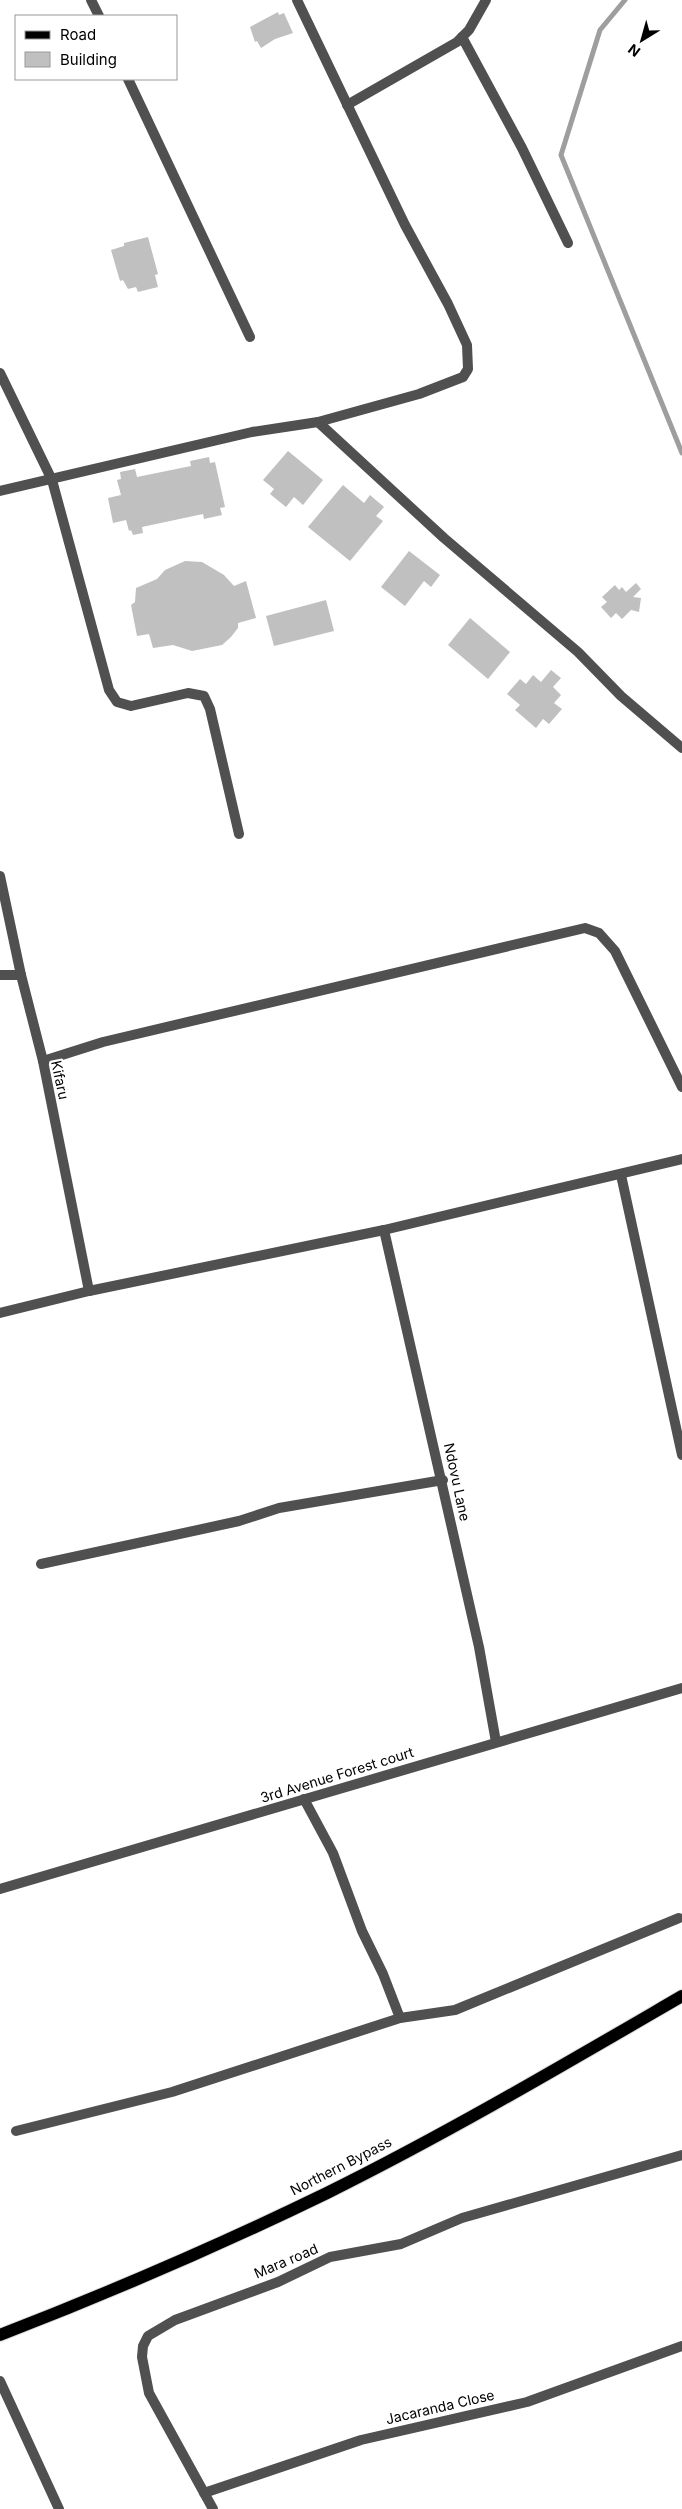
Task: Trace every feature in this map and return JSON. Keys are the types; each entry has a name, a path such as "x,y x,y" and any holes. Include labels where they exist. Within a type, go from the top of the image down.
{"main road":[{"name":"Northern Bypass","path":"0,2334 195,2255 327,2192 464,2120 682,1996"}],"street":[{"path":"90,0 98,15"},
{"path":"0,491 224,438 318,422 419,394 457,381 463,377 468,369 468,351 461,333 405,225 297,0"},
{"path":"347,105 441,52 462,37 469,30 486,0"},
{"path":"462,37 522,148 568,243"},
{"path":"128,80 250,337"},
{"path":"0,373 52,480 109,690 117,702 131,706 188,693 204,696 210,710 239,834"},
{"path":"318,422 444,538 578,652 620,696 682,748"},
{"name":"Kifaru","path":"0,876 42,1061 89,1291"},
{"path":"42,1061 103,1042 260,1006 314,991 440,964 557,933 585,928 599,933 615,951 682,1087"},
{"path":"0,975 21,975"},
{"path":"0,1313 89,1291 384,1230 682,1159"},
{"path":"621,1175 682,1455"},
{"name":"Ndovu Lane","path":"384,1230 443,1480 479,1647 496,1742"},
{"path":"41,1564 239,1521 279,1508 443,1480"},
{"name":"3rd Avenue Forest court","path":"0,1889 682,1688"},
{"path":"304,1799 333,1853 362,1931 400,2018"},
{"path":"16,2131 172,2092 400,2018 455,2010 679,1918"},
{"name":"Mara road","path":"212,2509 149,2394 142,2357 143,2346 148,2336 175,2320 278,2282 330,2257 401,2244 462,2218 682,2155"},
{"name":"Jacaranda Close","path":"204,2493 361,2440 535,2399 682,2346"},
{"path":"0,2381 59,2509"}],"building":[{"path":"278,12 279,15 284,13 293,33 275,39 261,48 257,41 255,42 250,27"},
{"path":"148,237 158,274 155,275 158,287 138,292 136,287 128,289 123,280 120,281 111,250 124,246 124,243"},
{"path":"288,451 323,480 303,505 294,497 286,507 270,494 274,489 263,480"},
{"path":"209,457 210,463 215,462 225,507 220,508 222,515 204,519 203,514 142,527 143,533 133,535 131,530 129,531 126,520 113,523 108,498 121,495 117,480 121,479 120,472 135,469 137,477 191,466 190,461"},
{"path":"343,485 364,503 370,495 384,507 376,516 383,521 350,561 308,527"},
{"path":"409,551 440,575 431,587 424,581 405,606 381,587"},
{"path":"185,561 202,562 224,575 234,586 246,581 256,618 238,623 238,628 222,645 192,651 173,645 153,648 149,634 137,636 131,605 135,602 136,588 157,579 165,570"},
{"path":"636,583 641,589 633,597 641,598 639,612 631,610 622,619 616,613 611,618 601,607 607,602 602,597 615,585 619,590 622,587 626,592"},
{"path":"326,600 334,631 274,646 266,616"},
{"path":"470,618 510,652 488,679 448,645"},
{"path":"551,670 561,678 553,687 561,695 554,703 562,709 549,724 543,719 536,728 515,710 520,705 507,694 520,679 526,684 533,675 541,682"}],"waterway":[{"path":"625,0 600,30 561,155 682,453"}]}
